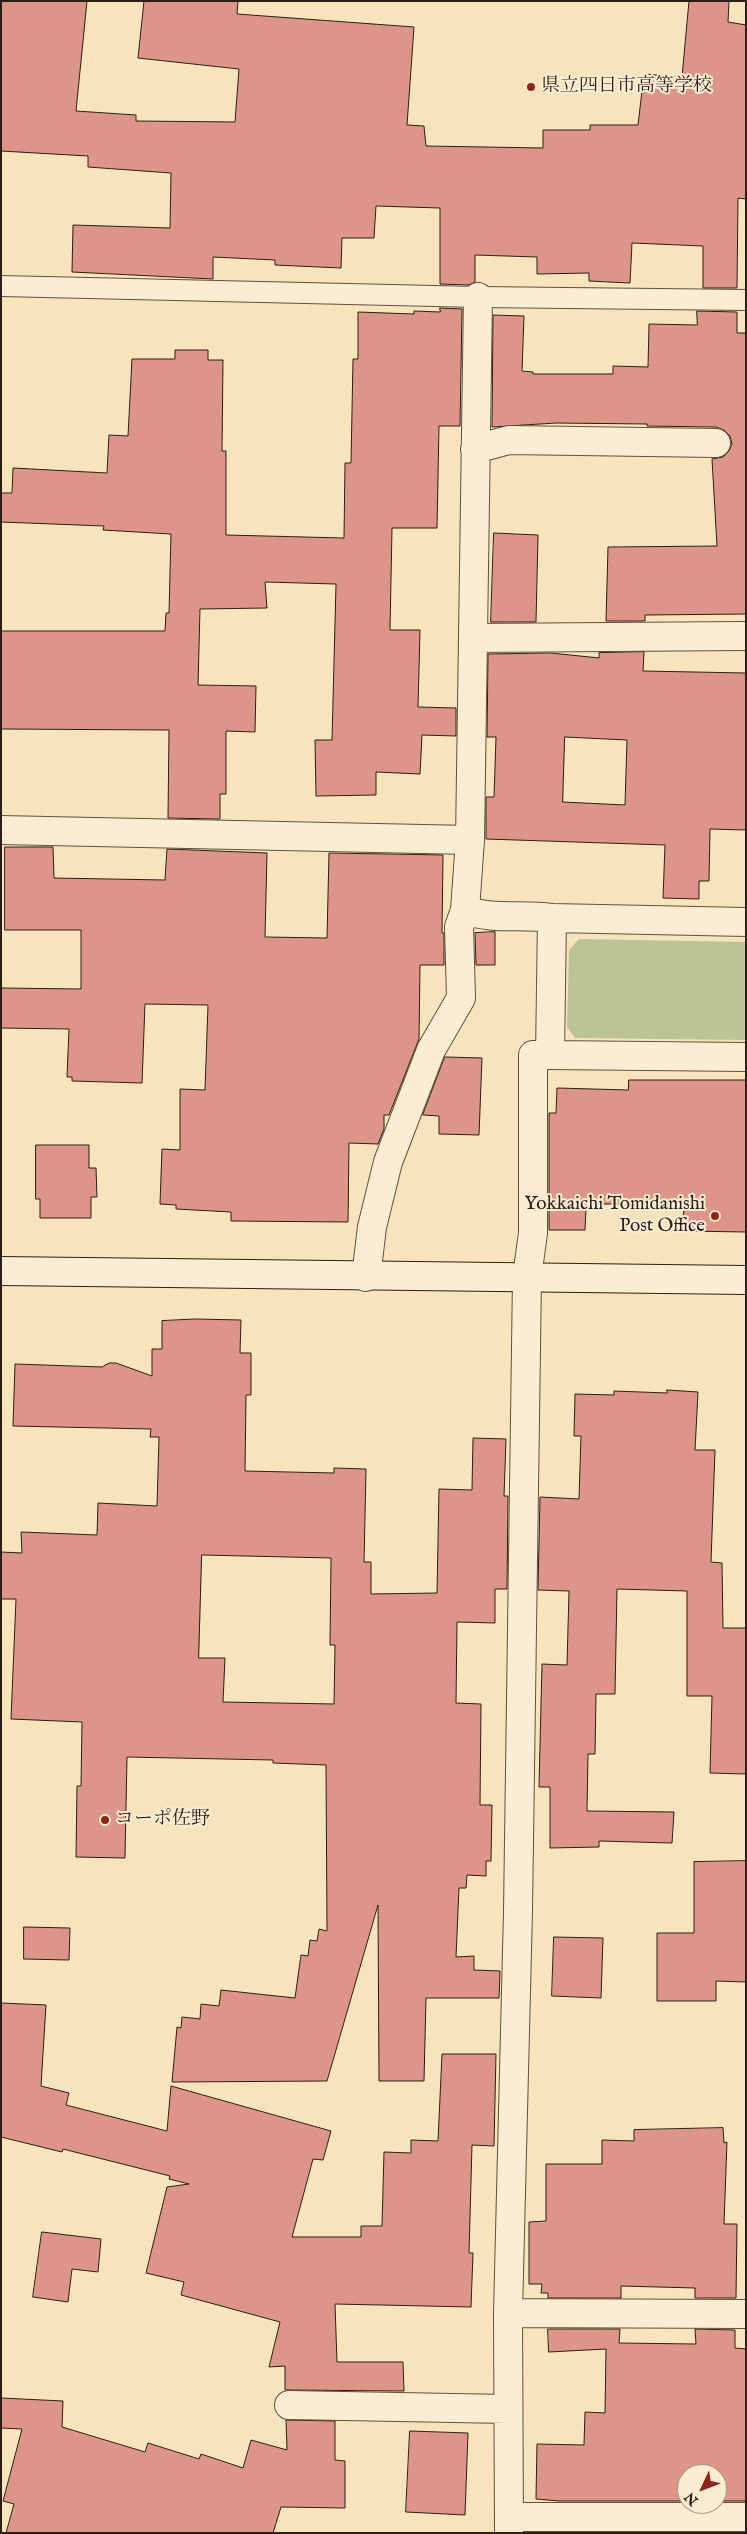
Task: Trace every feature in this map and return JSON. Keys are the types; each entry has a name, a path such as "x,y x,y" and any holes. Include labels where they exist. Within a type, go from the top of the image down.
{"street":[{"path":"366,1277 372,1227 388,1162 431,1050 461,998 459,927 465,910 470,840 478,297"},
{"path":"475,450 509,440 716,443"},
{"path":"473,638 746,636"},
{"path":"1,830 470,840"},
{"path":"465,910 479,915 746,922"},
{"path":"550,1055 552,918"},
{"path":"746,1057 533,1055 533,1233 527,1277 518,1911 508,2312 509,2525 746,2517"},
{"path":"1,1271 366,1277 746,1280"},
{"path":"508,2312 746,2314"},
{"path":"289,2406 508,2409"}],"lane":[{"path":"1,286 478,297 746,300"}],"green space":[{"path":"579,939 746,942 746,1040 575,1038 567,1027 569,950"}],"building":[{"path":"1,1 87,1 76,111 136,115 136,121 235,122 239,69 138,58 144,1 238,1 237,14 414,27 407,125 424,126 426,146 543,148 543,130 590,130 590,125 638,125 644,74 682,77 689,1 729,1 728,22 746,25 746,199 738,198 737,288 703,288 703,246 632,243 630,283 589,281 589,273 537,274 537,257 475,255 475,282 469,285 440,284 440,208 376,206 374,238 342,238 341,268 275,265 275,260 213,257 213,279 72,272 73,225 170,228 171,173 88,167 88,156 1,151"},
{"path":"440,308 462,309 460,426 439,426 437,528 392,528 390,630 420,630 418,707 456,708 456,736 422,735 420,774 376,772 376,795 316,796 315,740 332,740 336,584 265,582 267,608 200,609 198,685 256,686 255,732 226,731 226,794 220,794 220,819 168,818 169,730 1,729 1,631 165,631 166,613 169,613 171,534 103,530 104,526 1,522 1,493 12,493 13,468 107,473 109,435 128,436 132,359 175,359 175,350 208,350 208,360 223,360 222,451 226,451 226,535 344,538 345,463 351,463 353,359 358,359 358,312 414,314 414,311 440,312"},
{"path":"697,311 737,312 737,333 746,333 746,614 645,615 645,621 606,621 608,547 717,546 712,459 723,457 729,451 732,444 730,436 724,430 716,427 647,426 647,424 556,423 492,427 493,315 524,316 522,371 533,372 533,374 613,374 613,366 648,367 649,324 697,325"},
{"path":"494,533 538,535 536,622 491,622"},
{"path":"644,652 643,671 746,673 746,830 710,829 709,881 699,881 699,899 663,898 665,845 486,839 486,797 494,797 496,737 487,737 488,654 551,653 599,658 599,653","holes":["565,737 627,740 625,805 563,802"]},
{"path":"5,847 53,847 54,878 165,880 167,849 267,853 265,937 327,938 329,853 443,855 442,933 444,933 444,965 420,965 419,1039 389,1115 384,1115 384,1129 378,1144 349,1143 348,1222 231,1221 231,1212 176,1209 176,1205 160,1204 162,1149 180,1150 180,1089 205,1090 208,1005 145,1004 142,1083 72,1081 72,1077 67,1077 69,1029 1,1028 1,988 81,989 81,930 5,930"},
{"path":"495,932 495,965 476,965 475,933"},
{"path":"445,1057 482,1058 479,1135 439,1134 439,1116 423,1115"},
{"path":"629,1080 746,1080 746,1232 683,1231 684,1201 623,1201 623,1204 600,1204 600,1209 586,1209 585,1230 549,1230 549,1113 556,1113 557,1088 628,1090"},
{"path":"36,1145 89,1145 89,1168 96,1168 97,1197 91,1197 91,1218 40,1218 40,1199 36,1199"},
{"path":"195,1319 241,1320 240,1353 251,1353 251,1395 246,1395 245,1471 334,1473 334,1468 366,1469 364,1562 371,1562 371,1594 437,1593 439,1489 472,1490 473,1438 506,1439 504,1496 508,1496 507,1589 495,1589 495,1623 457,1622 456,1703 481,1704 480,1805 492,1805 491,1861 486,1861 486,1876 467,1875 466,1888 459,1888 456,1957 474,1956 474,1970 500,1971 499,1998 426,1998 424,2081 379,2081 378,1905 327,2081 172,2082 177,2027 181,2028 182,2017 200,2019 201,2004 219,2006 221,1990 295,1998 301,1955 308,1956 310,1940 317,1941 319,1929 327,1931 326,1765 273,1763 273,1760 127,1757 125,1858 76,1857 77,1786 81,1786 82,1722 11,1719 16,1599 1,1599 1,1552 22,1553 21,1532 97,1535 98,1503 157,1506 159,1437 150,1437 151,1429 13,1426 15,1364 102,1367 109,1363 116,1363 152,1376 152,1349 162,1349 162,1321","holes":["202,1555 331,1558 330,1645 335,1645 334,1704 223,1702 225,1658 199,1658"]},
{"path":"667,1390 698,1392 695,1450 715,1450 711,1562 722,1563 723,1628 746,1628 746,1774 710,1773 712,1696 687,1696 687,1591 617,1589 615,1694 596,1694 595,1754 588,1754 587,1811 674,1812 672,1843 599,1841 599,1847 550,1848 550,1787 539,1787 542,1664 567,1665 569,1591 538,1590 540,1497 579,1499 581,1436 574,1436 575,1394 614,1395 614,1391 667,1393"},
{"path":"746,1861 746,1982 716,1981 716,2001 657,2001 657,1933 694,1933 694,1862"},
{"path":"24,1927 70,1928 69,1960 24,1959"},
{"path":"554,1937 603,1938 601,1998 552,1996"},
{"path":"1,2003 46,2005 41,2086 69,2093 66,2105 167,2131 171,2086 331,2131 323,2160 313,2159 292,2237 361,2237 361,2226 382,2226 384,2152 411,2153 411,2140 438,2141 442,2054 496,2054 494,2146 472,2145 469,2253 473,2253 471,2307 335,2304 337,2362 403,2362 404,2391 285,2390 285,2366 269,2367 280,2322 181,2295 184,2282 146,2273 167,2187 189,2184 169,2179 170,2176 63,2149 62,2152 1,2137"},
{"path":"723,2128 724,2143 727,2142 724,2224 737,2224 736,2298 695,2298 695,2288 621,2286 621,2298 548,2298 548,2293 541,2293 542,2284 529,2284 529,2222 546,2221 546,2164 602,2164 602,2140 634,2141 634,2130"},
{"path":"42,2232 101,2239 98,2272 72,2269 68,2302 33,2297"},
{"path":"548,2329 620,2329 619,2343 696,2344 695,2329 735,2330 735,2348 746,2349 746,2501 727,2501 727,2464 677,2464 677,2501 559,2501 536,2499 537,2444 584,2445 585,2412 605,2413 606,2349 549,2352"},
{"path":"1,2398 63,2401 62,2427 145,2452 148,2443 199,2459 201,2454 243,2468 251,2440 287,2450 286,2420 335,2421 335,2460 345,2461 345,2508 281,2507 273,2533 6,2533 14,2504 3,2501 22,2429 1,2428"},
{"path":"410,2431 468,2433 465,2515 406,2512"}],"place":[{"name":"県立四日市高等学校","path":"531,87"},
{"name":"Yokkaichi Tomidanishi Post Office","path":"715,1216"},
{"name":"コーポ佐野","path":"105,1820"}]}
